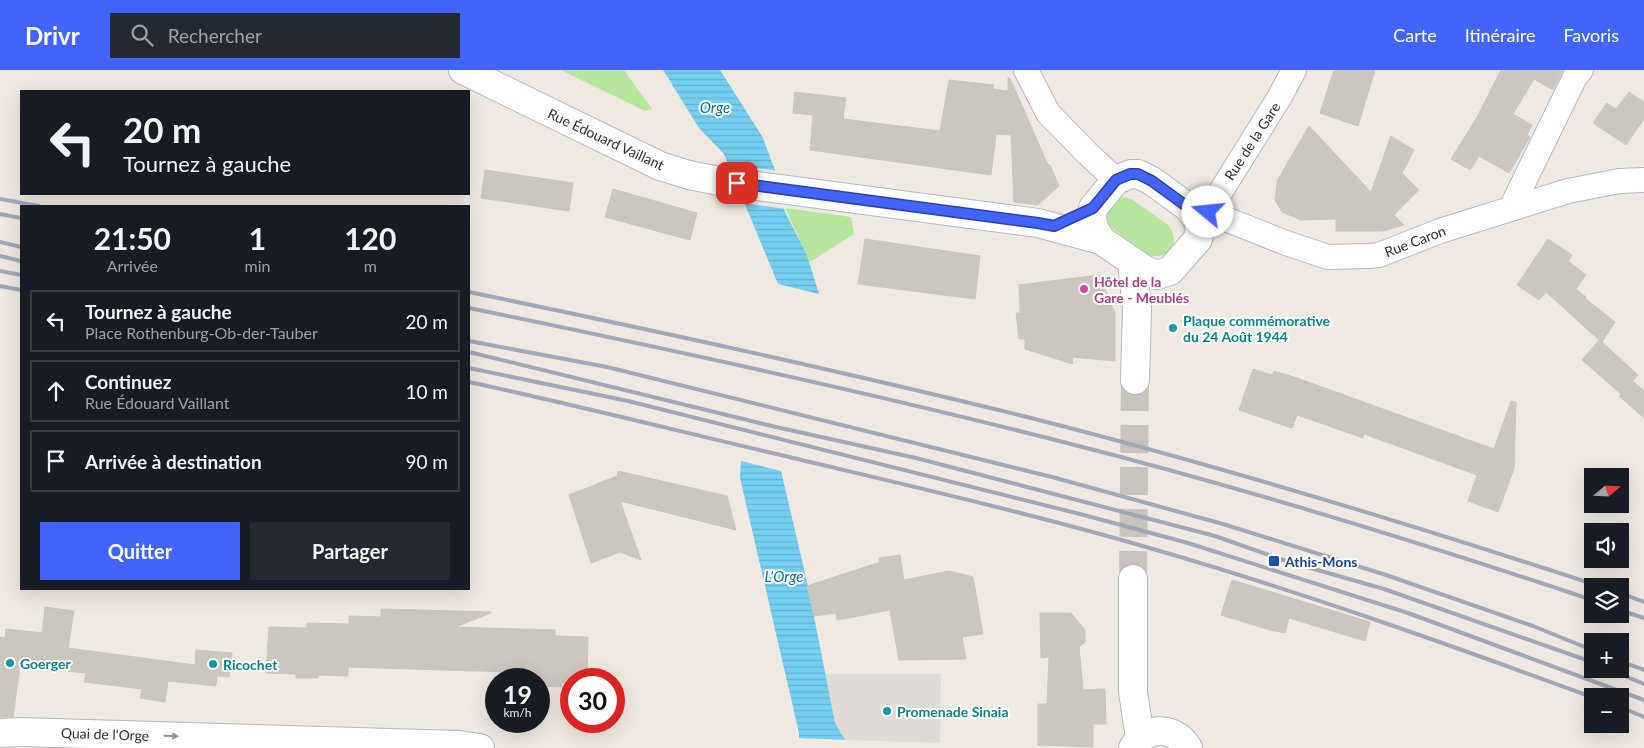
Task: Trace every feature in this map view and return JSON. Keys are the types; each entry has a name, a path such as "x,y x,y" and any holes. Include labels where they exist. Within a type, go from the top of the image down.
{"street":[{"name":"Rue Édouard Vaillant","path":"462,70 660,166 689,175 719,181 1038,223 1101,240"},
{"path":"1026,70 1048,113 1064,131 1116,180"},
{"name":"Rue de la Gare","path":"1198,210 1279,98 1294,70"},
{"path":"1511,208 1575,77 1581,70"},
{"path":"1054,226 1093,208 1116,180 1130,174 1138,174 1198,210 1197,219 1200,229 1198,239 1170,272 1157,275 1132,262 1101,240 1094,228 1093,208"},
{"name":"Rue Caron","path":"1198,210 1301,249 1328,257 1339,258 1379,255 1440,231 1568,191 1619,181 1644,180"},
{"path":"1132,262 1137,308 1134,380"},
{"path":"1137,308 1157,275"},
{"path":"1133,579 1133,692 1137,743"},
{"path":"1137,743 1148,733 1157,730 1176,734 1184,741 1188,748"},
{"name":"Quai de l'Orge","path":"0,733 253,738 459,745 480,748"}],"green space":[{"path":"561,70 624,70 652,109 645,111"},
{"path":"1124,197 1133,200 1168,225 1174,238 1174,244 1167,253 1155,256 1148,255 1108,225 1105,215 1115,200"},
{"path":"785,208 851,217 854,234 810,262"}],"shaded area":[{"name":"Promenade Sinaia","path":"825,674 941,674 940,743 845,740 835,723"}],"water":[{"name":"Orge","path":"663,70 720,70 762,136 775,170 785,212 807,255 819,294 778,284 724,154 699,128"},
{"name":"L'Orge","path":"741,461 781,471 808,586 835,723 849,746 799,738 740,478"}],"pier":[{"path":"725,163 778,171 787,209 741,203"},
{"path":"796,738 848,740 852,748 794,748"}],"building":[{"path":"1334,70 1375,70 1358,126 1320,113"},
{"path":"1501,70 1563,70 1553,90 1534,79 1513,114 1532,125 1527,135 1530,137 1509,173 1479,156 1470,170 1451,159 1476,119"},
{"path":"1008,78 1010,78 1059,186 1038,205 1014,202 1011,135 996,134 991,175 810,150 813,115 793,113 795,92 846,98 843,119 940,131 949,80 994,85 993,89 1008,91"},
{"path":"1629,92 1644,102 1644,119 1626,145 1593,123 1607,103 1616,109"},
{"path":"1309,126 1371,192 1391,136 1414,150 1402,173 1419,190 1394,215 1404,225 1383,231 1336,231 1336,219 1301,220 1282,212 1275,200 1277,181"},
{"path":"485,170 573,183 569,211 481,198"},
{"path":"613,189 697,213 690,240 605,217"},
{"path":"865,239 980,256 975,299 858,284"},
{"path":"1548,239 1572,255 1568,261 1586,275 1576,289 1615,322 1602,342 1638,375 1621,394 1582,360 1599,340 1546,292 1539,300 1517,285"},
{"path":"1099,275 1115,313 1115,361 1072,357 1073,364 1025,349 1025,339 1019,339 1016,313 1020,313 1019,285"},
{"path":"1253,369 1272,375 1274,371 1297,378 1494,449 1511,401 1516,402 1514,469 1498,512 1468,501 1477,475 1364,434 1363,438 1297,415 1292,428 1239,410"},
{"path":"1633,381 1644,391 1644,418 1619,396"},
{"path":"618,471 727,496 736,530 620,501 641,560 620,552 591,563 569,495 617,476"},
{"path":"900,555 904,580 949,571 973,577 983,634 962,637 966,659 899,660 890,610 837,620 836,613 814,616 807,586 880,562 879,558"},
{"path":"1232,580 1370,622 1365,641 1289,618 1285,633 1221,615"},
{"path":"45,607 74,611 68,648 195,665 196,650 232,653 229,677 217,676 216,686 168,681 165,702 140,698 142,689 84,682 86,673 20,666 13,717 0,717 0,637 5,638 6,629 42,633"},
{"path":"381,609 491,612 455,627 555,630 555,636 588,637 587,668 560,668 560,687 550,686 550,668 485,668 485,671 348,667 348,676 318,675 318,678 296,678 296,674 266,673 269,627 307,628 307,623 349,624 349,616 381,617"},
{"path":"1040,613 1071,613 1085,630 1085,642 1079,647 1083,690 1105,689 1106,724 1093,724 1093,747 1038,745 1038,704 1047,704 1049,657 1041,658"}],"tunnel":[{"path":"1133,579 1135,380"}],"railway":[{"path":"0,199 33,205"},
{"path":"0,214 20,218"},
{"path":"0,242 20,247"},
{"path":"0,256 20,261"},
{"path":"0,271 20,275"},
{"path":"0,286 20,290"},
{"path":"470,292 813,366 1019,415 1310,495 1584,581"},
{"path":"470,308 619,339 918,406 1133,460 1331,517 1462,557 1584,597"},
{"path":"470,341 607,367 1052,477 1223,524 1386,575 1533,626 1584,647"},
{"path":"470,352 776,427 916,458 1215,536 1286,561 1384,589 1584,659"},
{"path":"470,368 628,401 1080,514 1188,543 1408,613 1644,700"},
{"path":"470,382 926,490 1108,536 1319,601 1429,638 1584,694"},
{"path":"1629,596 1644,602"},
{"path":"1629,613 1644,618"},
{"path":"1629,664 1644,670"},
{"path":"1629,678 1644,684"},
{"path":"1629,711 1644,717"}],"place":[{"name":"Hôtel de la Gare - Meublés","path":"1084,289"},
{"name":"Plaque commémorative du 24 Août 1944","path":"1173,328"},
{"name":"Athis-Mons","path":"1274,561"},
{"name":"Goerger","path":"10,663"},
{"name":"Ricochet","path":"213,664"},
{"name":"Promenade Sinaia","path":"887,711"}],"route":[{"path":"737,183 1054,226 1093,208 1120,177 1138,174 1152,181 1189,208 1208,212"}]}
